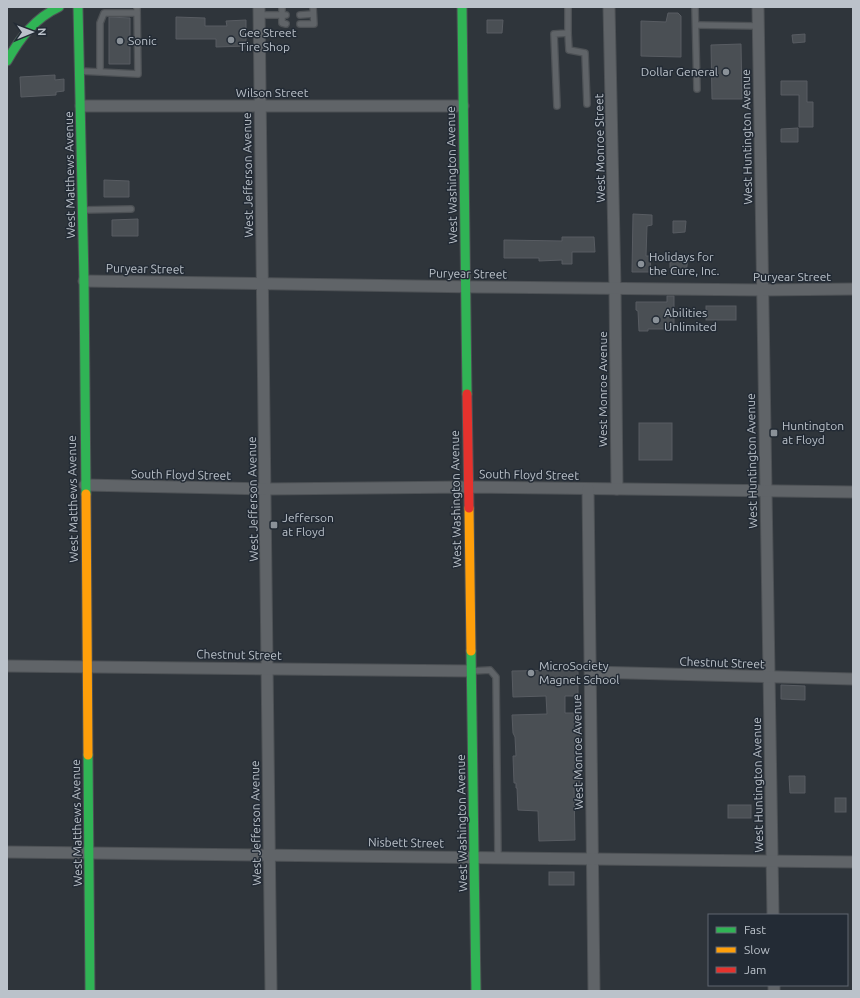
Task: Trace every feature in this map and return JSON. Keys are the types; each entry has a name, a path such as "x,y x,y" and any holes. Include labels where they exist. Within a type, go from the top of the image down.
{"street":[{"path":"7,61 16,44 32,25 59,7"},
{"name":"West Matthews Avenue","path":"78,7 84,280 90,991"},
{"name":"West Washington Avenue","path":"462,7 476,991"},
{"name":"West Monroe Street","path":"609,7 615,288"},
{"name":"West Huntington Avenue","path":"758,7 773,914"},
{"name":"West Jefferson Avenue","path":"259,11 271,991"},
{"name":"Wilson Street","path":"81,106 463,106"},
{"name":"Puryear Street","path":"84,280 466,287 762,290 853,289"},
{"name":"West Monroe Avenue","path":"615,288 616,489"},
{"name":"South Floyd Street","path":"85,486 266,489 468,487 853,492"},
{"name":"West Monroe Avenue","path":"588,489 594,991"},
{"name":"Chestnut Street","path":"7,666 471,671"},
{"name":"Chestnut Street","path":"590,672 853,679"},
{"name":"Nisbett Street","path":"7,852 853,862"}],"lane":[{"path":"282,7 284,15 282,23 286,24"},
{"path":"300,24 314,24 314,7"},
{"path":"568,7 569,50 585,53 587,104"},
{"path":"695,7 697,89"},
{"path":"80,71 138,74 137,10 104,13 102,16 100,23 100,71"},
{"path":"259,11 284,15"},
{"path":"300,15 314,14"},
{"path":"696,25 758,26"},
{"path":"557,106 554,34 568,33"},
{"path":"82,210 131,209"},
{"path":"471,671 490,670 496,677 498,857"}],"building":[{"path":"668,13 678,13 681,16 681,57 641,56 641,21 666,22"},
{"name":"Sonic","path":"109,17 130,18 130,64 109,64"},
{"path":"176,17 205,18 205,26 227,26 226,21 246,20 246,46 216,47 216,39 176,39"},
{"path":"487,20 503,20 502,33 487,33"},
{"path":"805,34 805,42 793,43 792,35"},
{"name":"Dollar General","path":"741,44 742,99 712,99 711,45"},
{"path":"55,75 55,80 64,79 64,91 56,92 56,95 21,97 20,77"},
{"path":"781,81 807,81 807,102 813,102 813,127 799,127 799,95 781,95"},
{"path":"798,128 798,142 781,142 781,129"},
{"path":"104,180 129,181 129,197 104,197"},
{"path":"633,214 652,215 652,225 647,226 646,256 650,256 651,272 632,272"},
{"path":"138,219 138,236 112,236 112,220"},
{"path":"673,221 686,221 685,232 673,233"},
{"path":"562,237 594,237 595,252 572,252 572,264 562,264 562,260 539,261 539,258 504,258 504,240 562,241"},
{"path":"670,256 688,256 686,274 673,275 673,268 670,268"},
{"name":"Abilities Unlimited","path":"667,296 674,296 674,329 648,329 648,331 639,331 636,302 667,302"},
{"path":"706,306 736,306 736,320 706,320"},
{"path":"639,423 672,423 672,460 639,460"},
{"path":"578,670 578,696 565,696 565,713 579,713 580,786 574,787 575,840 539,841 538,811 518,810 517,788 516,783 514,783 513,756 516,756 512,715 547,714 546,696 513,697 512,671"},
{"path":"781,685 805,686 805,700 781,699"},
{"path":"789,776 805,776 805,793 790,793"},
{"path":"835,798 846,798 846,812 835,812"},
{"path":"728,805 751,805 751,818 728,818"},
{"path":"549,872 574,872 574,885 549,885"}],"traffic: fast":[{"path":"7,61 17,44 35,23 59,7"},
{"path":"78,7 84,281 86,494"},
{"path":"462,7 467,394"},
{"path":"471,651 476,991"},
{"path":"88,755 90,991"}],"traffic: slow":[{"path":"86,494 88,755"},
{"path":"469,508 471,651"}],"traffic: jam":[{"path":"467,394 469,508"}],"place":[{"name":"Gee Street Tire Shop","path":"231,40"},
{"name":"Sonic","path":"120,41"},
{"name":"Dollar General","path":"726,72"},
{"name":"Holidays for the Cure, Inc.","path":"641,264"},
{"name":"Abilities Unlimited","path":"656,320"},
{"name":"Huntington at Floyd","path":"774,433"},
{"name":"Jefferson at Floyd","path":"274,525"},
{"name":"MicroSociety Magnet School","path":"531,673"}]}
